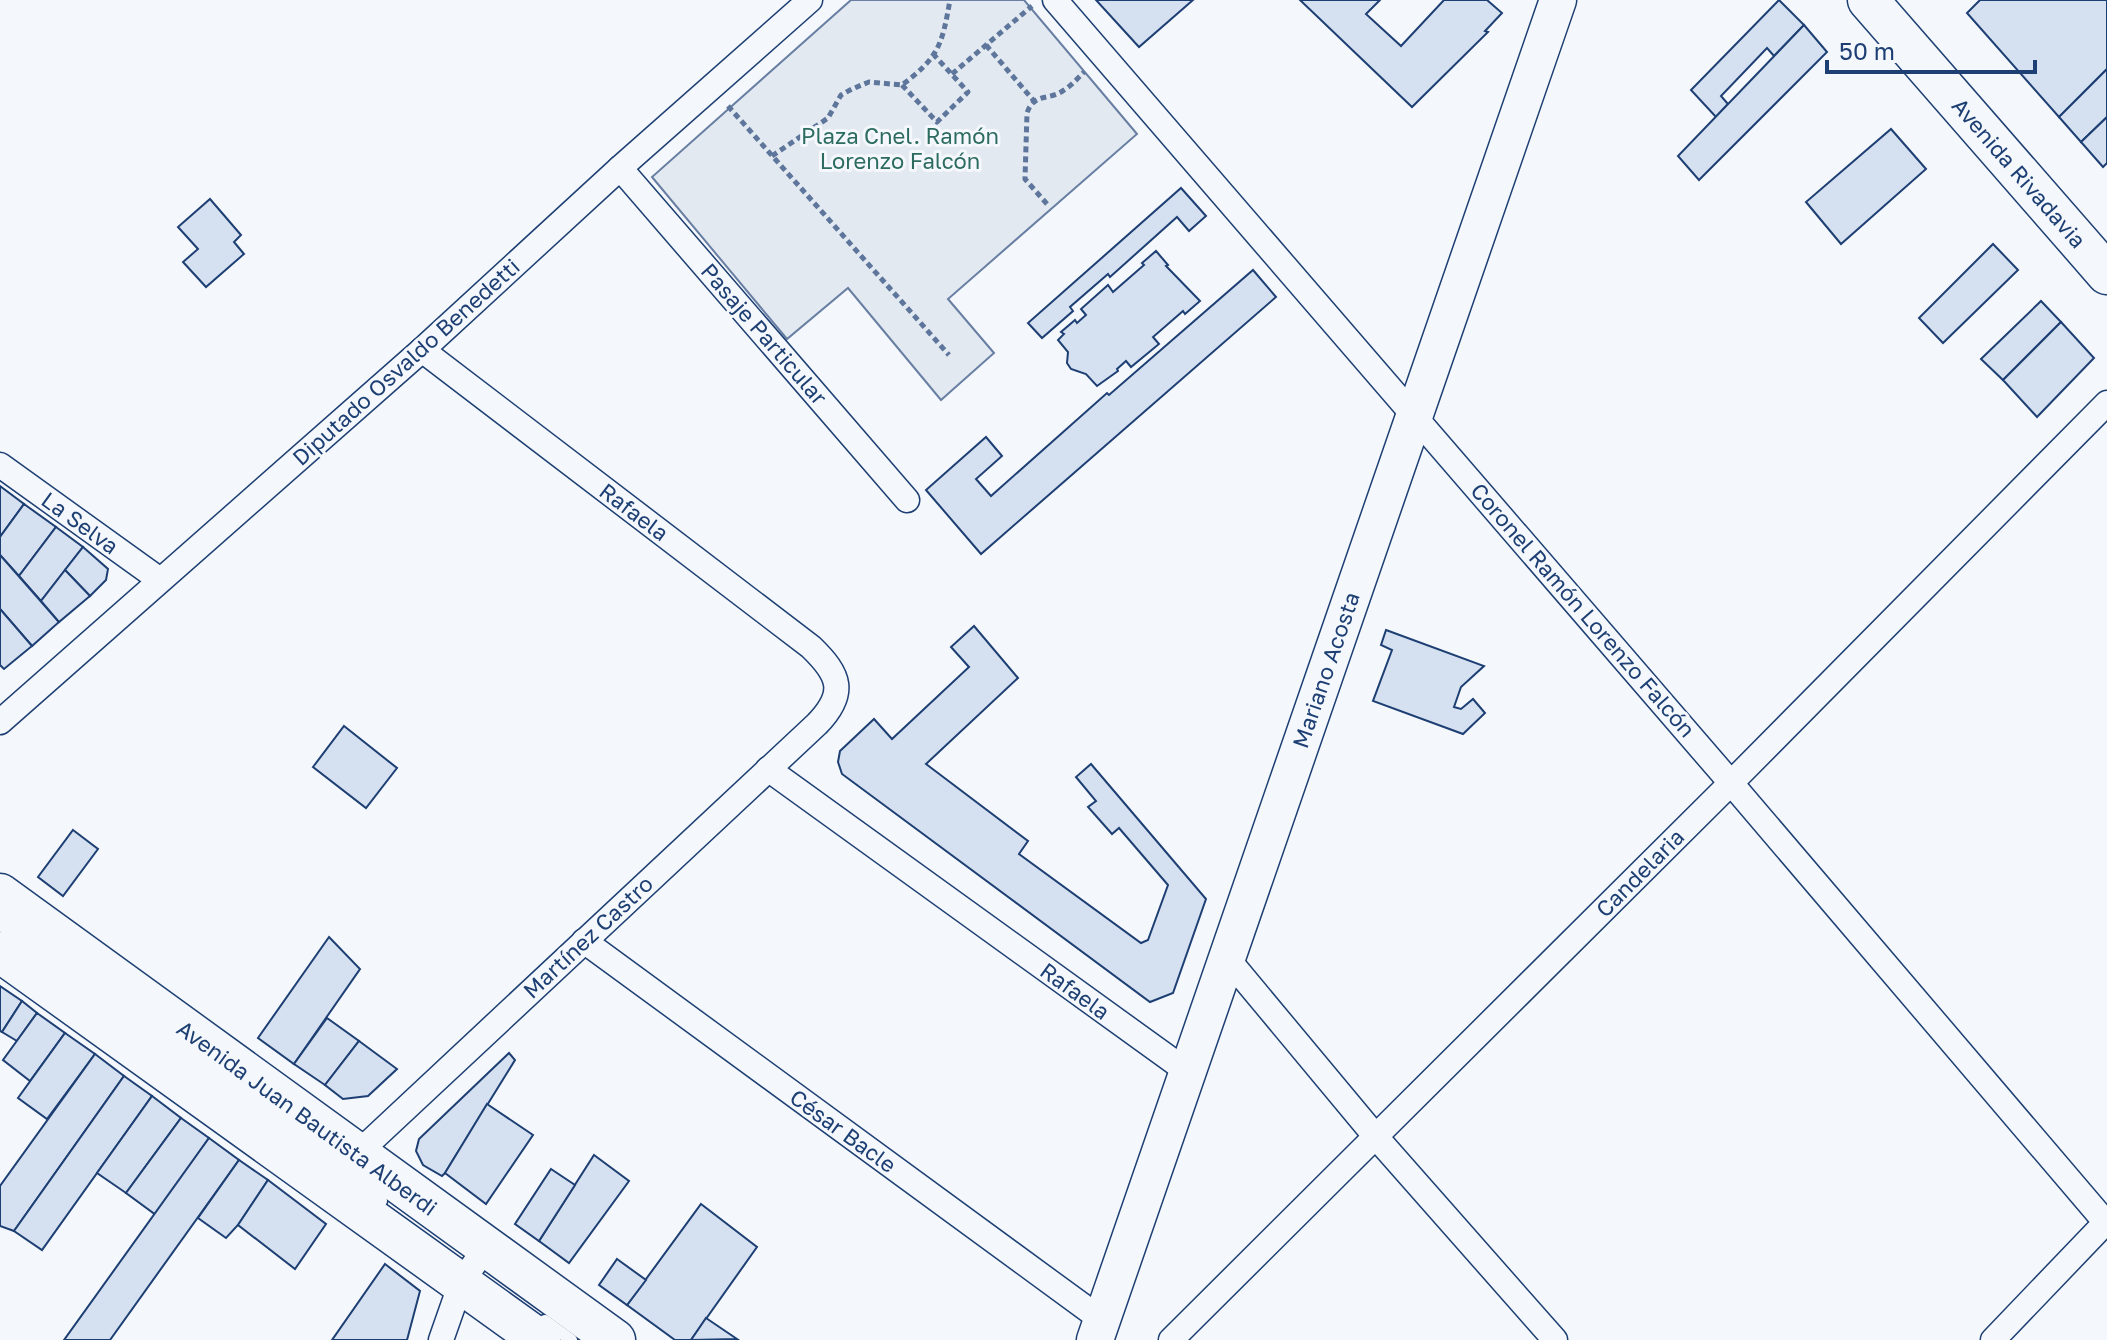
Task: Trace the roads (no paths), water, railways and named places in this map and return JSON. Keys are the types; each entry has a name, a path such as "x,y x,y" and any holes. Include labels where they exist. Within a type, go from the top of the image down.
{"main road":[{"name":"Avenida Rivadavia","path":"1868,0 2107,274"},
{"name":"Avenida Juan Bautista Alberdi","path":"0,894 344,1172 472,1266 537,1326"},
{"name":"Avenida Juan Bautista Alberdi","path":"0,952 344,1172"},
{"name":"Avenida Juan Bautista Alberdi","path":"472,1266 615,1340"}],"street":[{"name":"Diputado Osvaldo Benedetti","path":"0,722 422,350 620,168 810,0"},
{"name":"Mariano Acosta","path":"1099,1330 1558,0"},
{"name":"Coronel Ramón Lorenzo Falcón","path":"1046,1 1103,55 2107,1223"},
{"name":"Pasaje Particular","path":"620,168 907,500"},
{"name":"Rafaela","path":"422,350 811,647 831,669 837,683"},
{"name":"Candelaria","path":"1171,1340 1731,783 2107,403"},
{"name":"La Selva","path":"0,465 160,580"},
{"name":"Martínez Castro","path":"344,1172 584,941 827,714 835,701 837,683"},
{"name":"Rafaela","path":"768,769 1188,1072"},
{"name":"César Bacle","path":"584,941 1099,1330"},
{"path":"1227,958 1376,1137 1555,1340"},
{"path":"1993,1340 2107,1223"},
{"path":"441,1340 472,1266"}],"lane":[{"path":"0,924 394,1211"},
{"path":"537,1326 571,1340"}],"park label":[{"name":"Plaza Cnel. Ramón Lorenzo Falcón","path":"900,148"}]}
